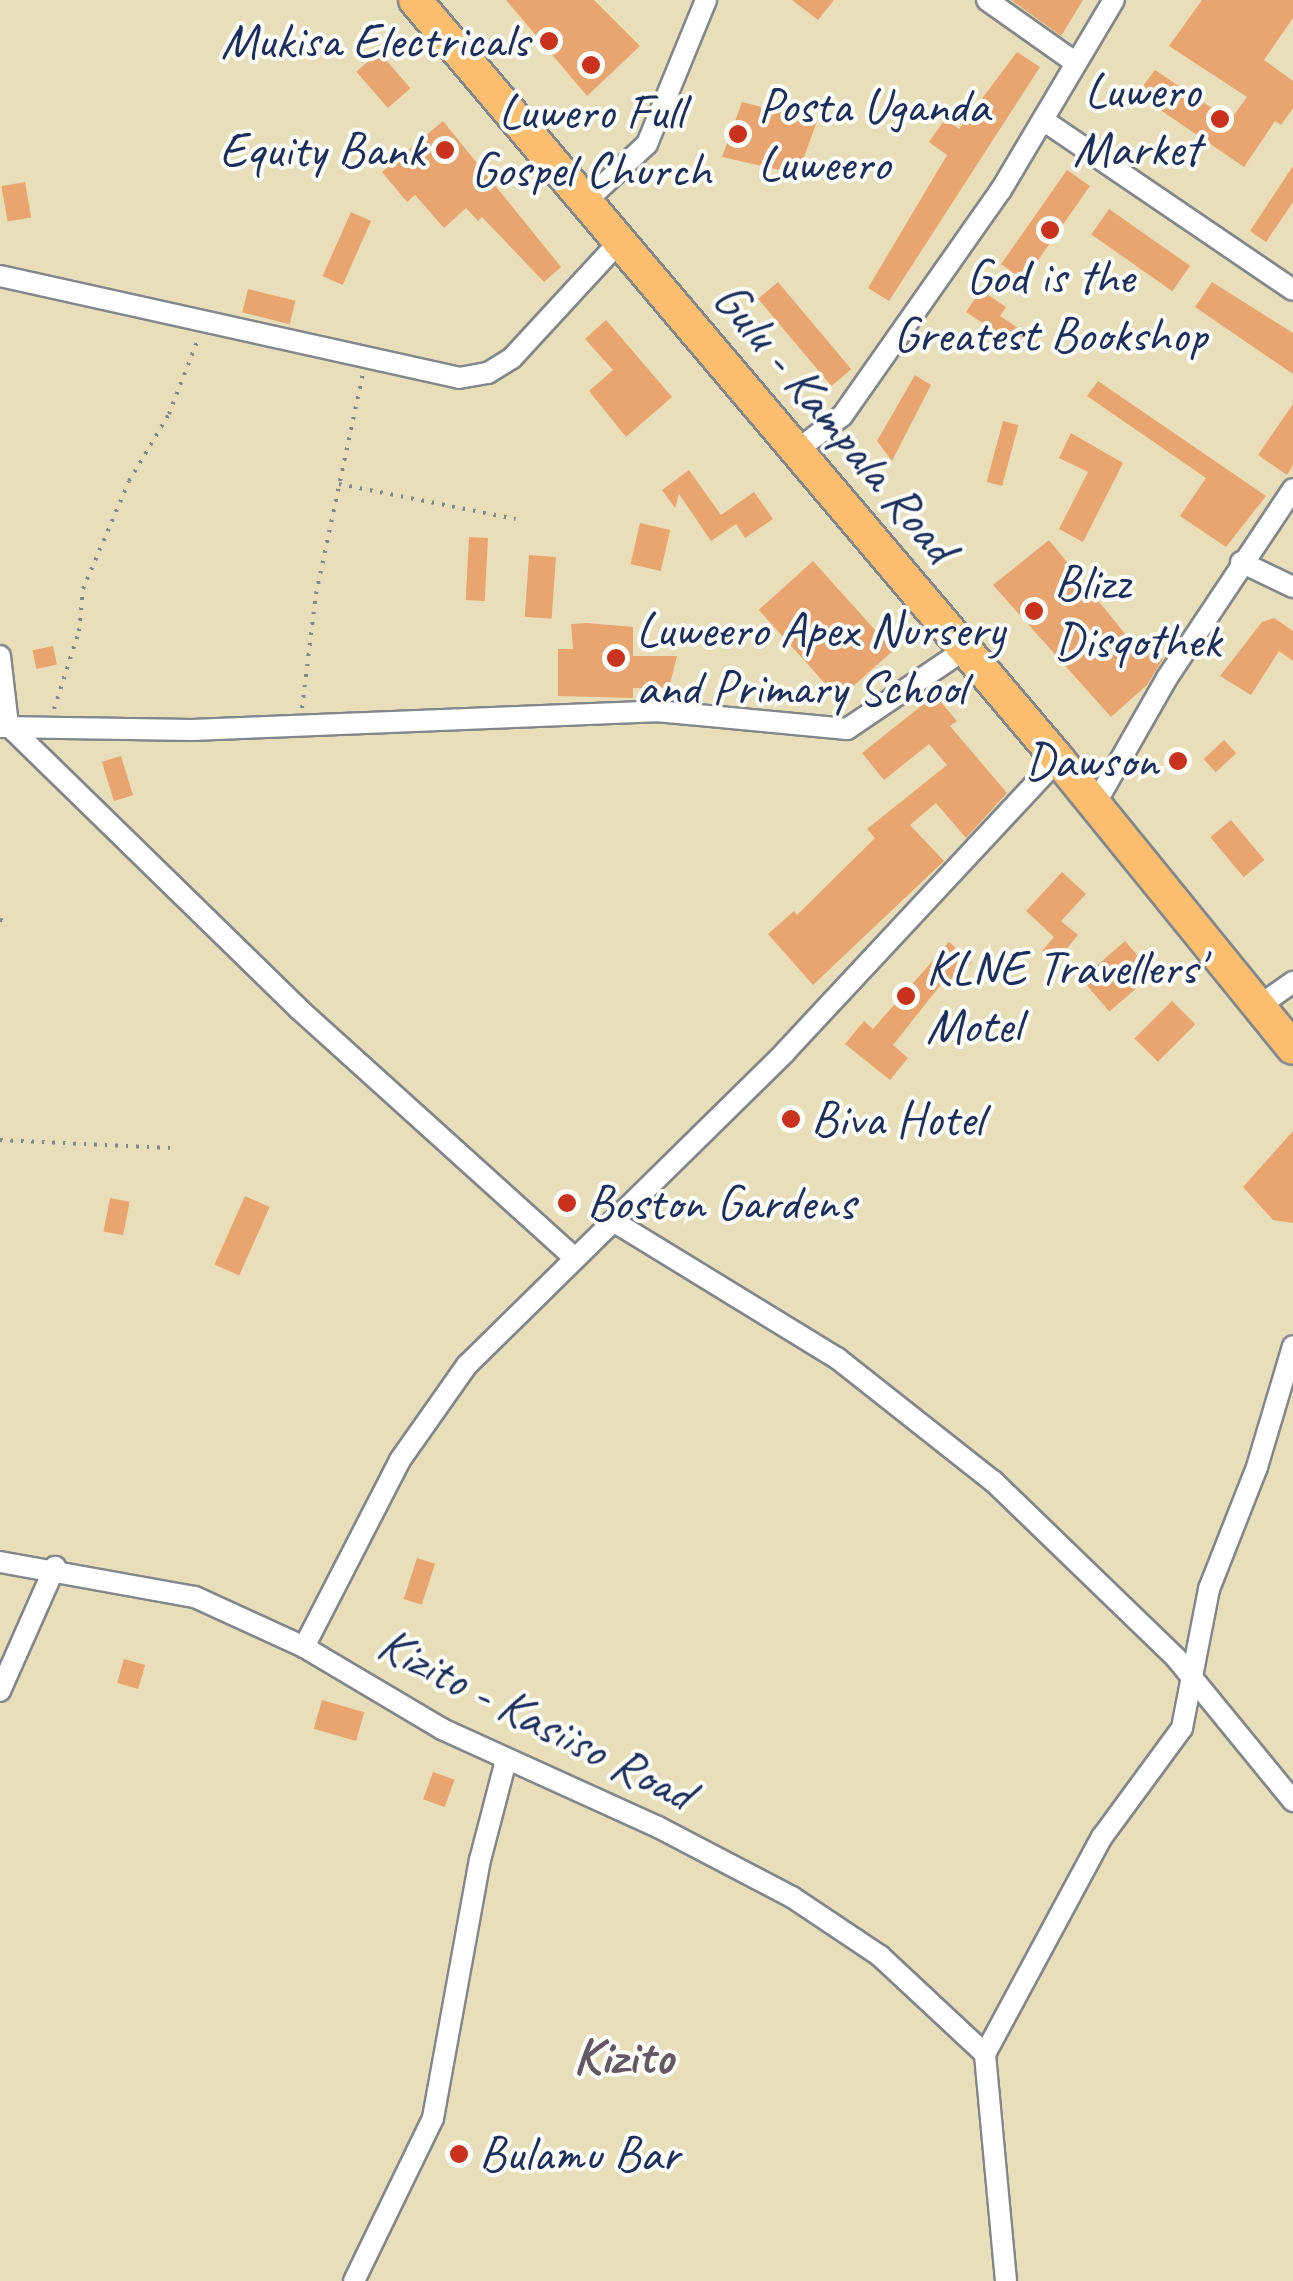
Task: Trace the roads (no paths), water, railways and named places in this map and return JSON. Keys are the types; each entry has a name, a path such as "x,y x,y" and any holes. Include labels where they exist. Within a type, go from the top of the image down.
{"main road":[{"name":"Gulu - Kampala Road","path":"415,0 1058,758 1293,1048"}],"street":[{"path":"585,202 647,144 706,0"},
{"path":"987,0 1076,63"},
{"path":"796,451 842,416 1043,120 1114,0"},
{"path":"1043,120 1293,290"},
{"path":"0,276 203,325 459,378 488,374 512,358 618,243"},
{"path":"1094,806 1241,562 1293,490"},
{"path":"1241,562 1293,586"},
{"path":"4,726 300,725 656,711 847,729 964,650"},
{"path":"0,656 4,726 299,1008 572,1256"},
{"path":"304,1647 432,1408 572,1256 786,1052 1058,758"},
{"path":"1260,1006 1293,982"},
{"path":"613,1221 837,1358 915,1417 1071,1553 1194,1680 1293,1801"},
{"path":"1006,2281 986,2054 1102,1837 1182,1728 1209,1590 1258,1467 1293,1346"},
{"name":"Kizito - Kasiiso Road","path":"0,1562 55,1568 195,1597 304,1647 506,1760 658,1827 792,1897 880,1956 986,2054"},
{"path":"0,1691 55,1568"},
{"path":"1182,1728 1224,1717"},
{"path":"354,2281 433,2118 480,1860 506,1760"}],"place":[{"name":"Mukisa Electricals","path":"549,41"},
{"name":"Luwero Full Gospel Church","path":"591,65"},
{"name":"Luwero Market","path":"1220,119"},
{"name":"Posta Uganda Luweero","path":"738,134"},
{"name":"Equity Bank","path":"445,150"},
{"name":"God is the Greatest Bookshop","path":"1050,230"},
{"name":"Blizz Disqothek","path":"1034,611"},
{"name":"Luweero Apex Nursery and Primary School","path":"616,658"},
{"name":"Dawson","path":"1178,761"},
{"name":"KLNE Travellers' Motel","path":"906,996"},
{"name":"Biva Hotel","path":"791,1119"},
{"name":"Boston Gardens","path":"567,1203"},
{"name":"Bulamu Bar","path":"459,2154"}],"district":[{"name":"Kizito","path":"623,2057"}]}
